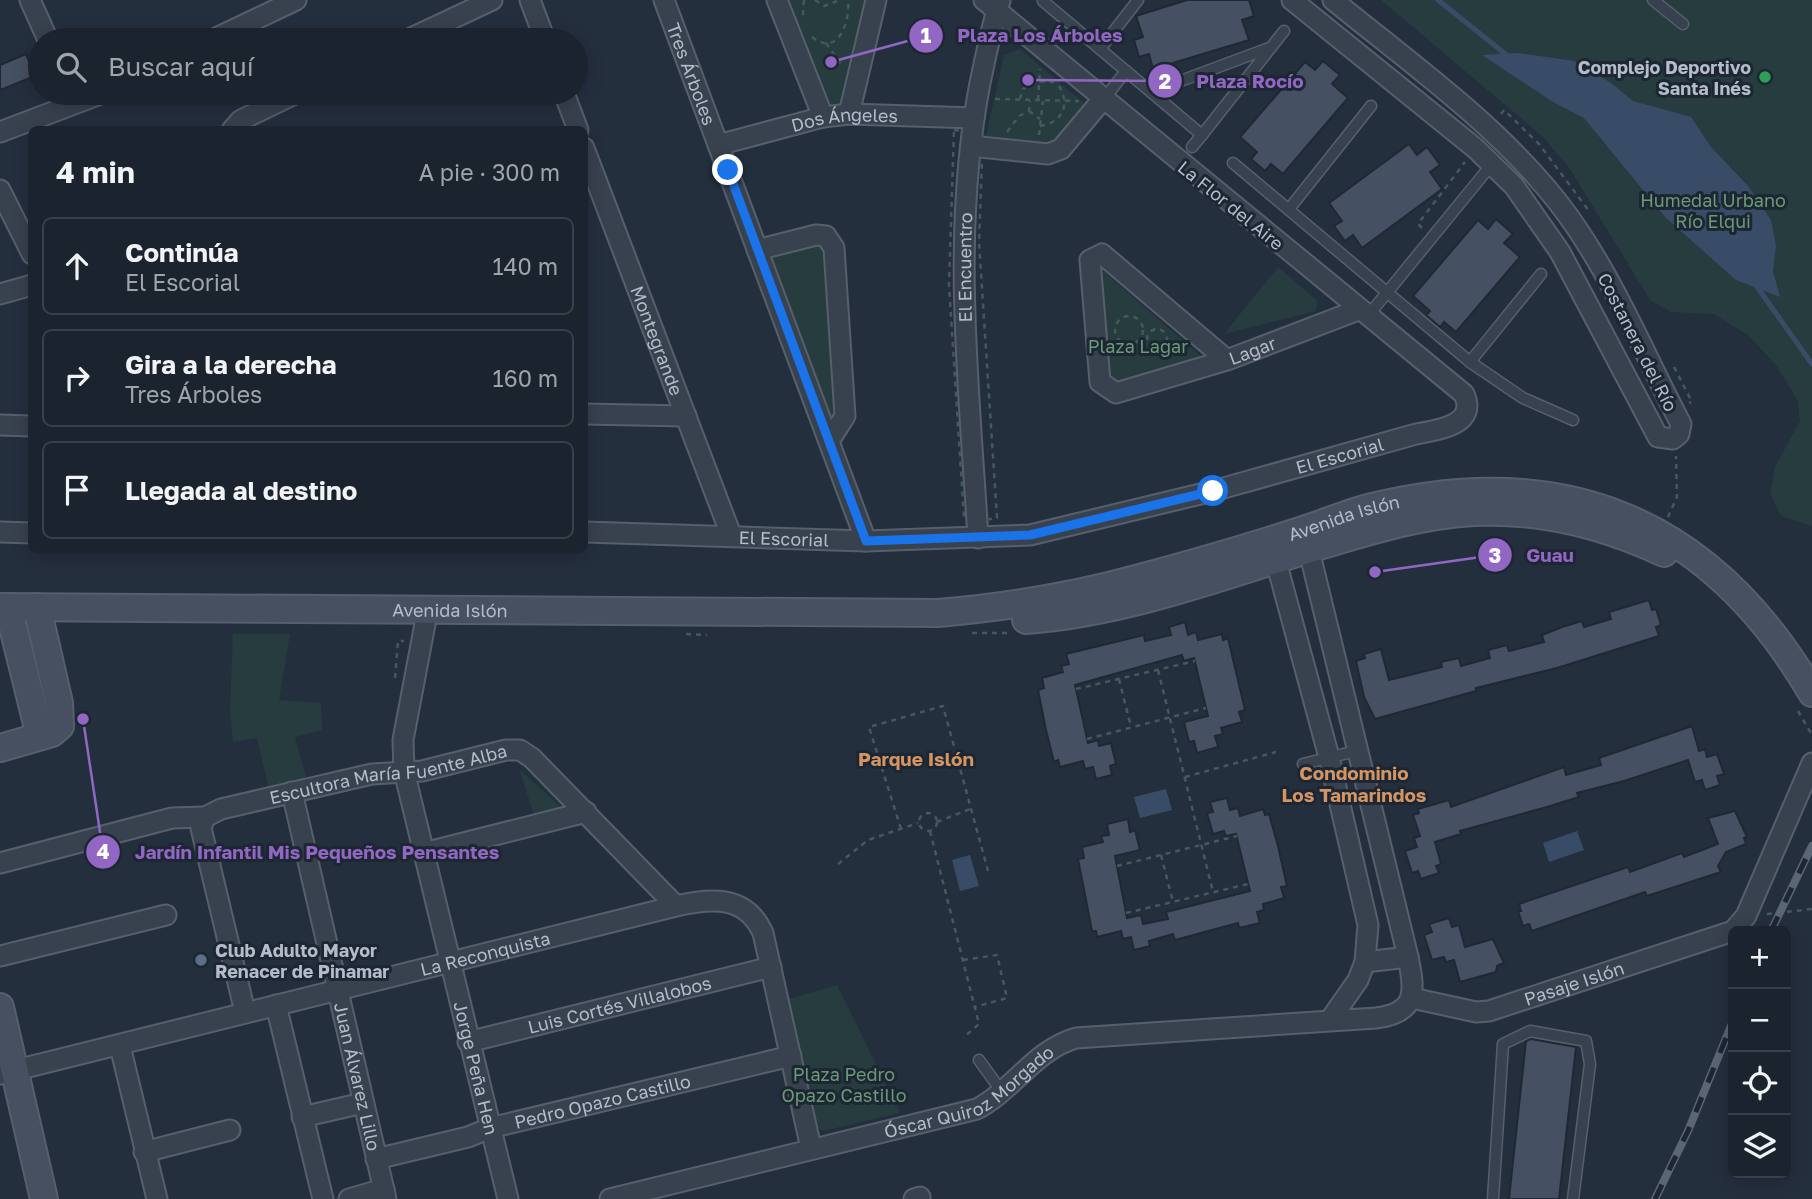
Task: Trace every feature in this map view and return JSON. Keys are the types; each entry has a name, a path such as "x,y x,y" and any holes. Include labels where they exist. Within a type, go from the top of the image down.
{"main road":[{"name":"Avenida Islón","path":"1306,540 1401,501 1499,493 1585,503 1660,532 1725,579 1780,644 1802,697"},
{"name":"Avenida Islón","path":"4,607 428,608 899,614 978,610 1057,598 1306,540 1447,514 1503,512 1559,518 1614,532 1667,554 1716,583 1760,620"},
{"path":"4,607 40,736"},
{"path":"0,748 52,733 60,726 62,719 37,607"},
{"path":"0,1007 7,1072 44,1199"}],"street":[{"path":"237,28 296,0"},
{"path":"432,28 492,0"},
{"path":"530,0 540,28"},
{"name":"Tres Árboles","path":"663,0 866,541"},
{"path":"777,0 823,117"},
{"path":"849,114 876,0"},
{"name":"Costanera del Río","path":"1292,0 1492,164 1547,231 1658,437 1673,439 1679,434 1681,424 1588,244 1557,201 1507,147 1459,103 1333,0"},
{"path":"37,2 45,28"},
{"name":"La Flor del Aire","path":"994,3 1042,49 1464,394 1469,405 1467,414"},
{"name":"El Encuentro","path":"978,538 964,278 974,118 994,3"},
{"path":"971,146 1048,154 1061,149 1103,99"},
{"path":"0,132 58,105"},
{"path":"237,125 275,105"},
{"path":"569,105 576,126"},
{"name":"Dos Ángeles","path":"718,145 823,117 849,114 974,118"},
{"path":"1492,164 1507,147"},
{"name":"Montegrande","path":"588,169 592,190 686,416 731,535"},
{"path":"0,190 28,246"},
{"path":"757,250 816,234 826,236 834,248 845,415 829,441"},
{"name":"Lagar","path":"1227,360 1102,254 1095,255 1090,260 1100,382 1107,390 1116,393 1227,360 1363,314"},
{"path":"0,294 28,286"},
{"path":"588,414 686,416"},
{"name":"El Escorial","path":"588,532 866,541 1030,535 1213,491 1404,438 1448,429 1467,414"},
{"path":"0,425 28,426"},
{"path":"0,531 28,533"},
{"path":"1306,540 1408,957 1414,984 1412,998"},
{"path":"1273,549 1329,757 1368,925 1366,962 1330,1020"},
{"name":"Jorge Peña Hen","path":"428,608 403,740 404,771 508,1199"},
{"name":"Escultora María Fuente Alba","path":"0,863 172,818 205,817 221,809 372,774 422,771 506,750 520,750 532,758 677,906"},
{"path":"1737,926 1812,763"},
{"name":"Juan Álvarez Lillo","path":"292,792 385,1194"},
{"path":"424,853 586,812"},
{"path":"205,817 201,828 246,1012"},
{"name":"La Reconquista","path":"7,1072 704,900 729,901 745,909 758,923 771,967"},
{"path":"0,956 166,915"},
{"name":"Pasaje Islón","path":"1412,998 1476,1012 1534,997 1728,929"},
{"path":"1366,962 1408,957"},
{"path":"771,967 811,1148"},
{"name":"Luis Cortés Villalobos","path":"468,1042 771,967"},
{"name":"Óscar Quiroz Morgado","path":"610,1199 977,1109 1002,1093 1040,1056 1076,1038 1384,1017 1401,1010 1412,998"},
{"path":"276,1005 323,1199"},
{"path":"120,1046 157,1199"},
{"name":"Pedro Opazo Castillo","path":"376,1158 791,1056"},
{"path":"302,1117 363,1103"},
{"path":"144,1152 230,1130"},
{"path":"349,1199 385,1194"}],"lane":[{"path":"1100,49 1138,0"},
{"path":"1653,0 1683,24"},
{"path":"1043,1 1202,135"},
{"path":"1192,147 1284,31"},
{"path":"1151,92 1271,48"},
{"path":"1103,99 1126,71"},
{"path":"1289,209 1371,106"},
{"path":"1233,163 1470,362 1522,398 1573,420"},
{"path":"1363,314 1389,292 1492,164"},
{"path":"1470,362 1541,274"},
{"path":"1303,764 1356,751"},
{"path":"1493,1199 1503,1044 1530,1031 1586,1041 1590,1064 1573,1199"},
{"path":"979,1060 1002,1093"}],"path":[{"path":"803,16 804,0"},
{"path":"815,0 824,6 840,0"},
{"path":"806,30 814,40 825,42 838,38 847,27 848,0"},
{"path":"825,42 856,81"},
{"path":"1038,153 1038,79 1042,49"},
{"path":"1020,100 1026,85 1038,79 1055,83 1061,88 1065,102 1060,117 1055,122 1040,123"},
{"path":"978,98 1065,102 1103,99"},
{"path":"1030,100 1029,111 1040,123"},
{"path":"1001,149 1010,125 1029,111"},
{"path":"1433,236 1418,224 1469,156"},
{"path":"1121,341 1130,343 1139,340 1143,327 1138,319 1130,316 1119,321 1115,329 1121,341 1137,350 1185,357"},
{"path":"1158,328 1166,333 1167,340 1162,348 1155,349 1147,338 1149,332 1158,328"},
{"path":"1660,532 1677,497 1678,471 1673,439"},
{"path":"1076,689 1195,661"},
{"path":"1158,670 1213,892"},
{"path":"1118,679 1131,727"},
{"path":"1802,697 1812,735"},
{"path":"901,829 869,727 943,706 988,871"},
{"path":"1087,739 1206,708"},
{"path":"1185,777 1276,752"},
{"path":"930,831 937,822 971,809"},
{"path":"930,831 921,829 918,823 921,815 927,812 933,814 937,822"},
{"path":"838,864 868,840 918,823"},
{"path":"930,831 979,1024 963,1038"},
{"path":"1117,866 1237,836"},
{"path":"1161,855 1173,902"},
{"path":"1126,913 1248,884"},
{"path":"1737,926 1812,909"},
{"path":"963,960 997,955 1007,998 975,1007"}],"green space":[{"path":"785,0 868,0 842,105 828,106"},
{"name":"Humedal Urbano Río Elqui","path":"1381,0 1812,0 1812,526 1781,516 1770,493 1775,467 1800,421 1797,399 1776,365 1749,336 1714,314 1671,312 1650,300 1570,169 1543,137"},
{"path":"1020,49 1086,105 1049,144 986,136 1004,55"},
{"path":"816,243 826,248 837,412 830,422 770,259 772,254"},
{"path":"1278,267 1318,301 1316,311 1224,334"},
{"name":"Plaza Lagar","path":"1103,271 1205,360 1121,386 1109,379 1101,273"},
{"path":"233,634 290,634 279,700 321,703 322,730 295,737 307,781 269,790 257,738 233,742 230,709"},
{"path":"520,770 562,808 533,813"},
{"name":"Plaza Pedro Opazo Castillo","path":"837,985 900,1113 823,1131 814,1126 785,1000"}],"water":[{"path":"1518,53 1574,61 1611,83 1633,101 1691,117 1711,147 1748,186 1771,220 1776,246 1773,271 1780,297 1736,280 1666,218 1584,118 1553,102 1482,55"},
{"path":"1166,789 1172,810 1140,818 1134,797"},
{"path":"1577,831 1584,850 1549,862 1543,843"},
{"path":"970,855 979,886 960,891 952,860"}],"building":[{"path":"1187,0 1249,0 1254,16 1242,20 1249,40 1153,69 1149,54 1139,57 1134,40 1143,37 1136,16"},
{"path":"26,54 28,79 0,90 0,65"},
{"path":"1323,61 1340,75 1332,84 1348,98 1283,174 1271,164 1265,171 1251,159 1257,152 1240,137 1305,62 1315,70"},
{"path":"1409,144 1417,155 1427,147 1440,165 1430,172 1442,189 1362,248 1353,235 1345,241 1334,226 1342,221 1329,203"},
{"path":"1496,219 1513,234 1504,243 1520,257 1456,332 1444,322 1440,327 1426,315 1430,311 1413,296 1478,220 1488,229"},
{"path":"1649,600 1652,610 1656,609 1661,625 1656,627 1659,636 1557,668 1476,688 1476,691 1375,719 1364,697 1356,661 1365,658 1364,654 1381,649 1389,680 1442,667 1441,662 1459,658 1461,666 1490,658 1488,650 1507,645 1509,651 1544,642 1542,635 1562,627 1582,621 1584,627 1611,619 1609,612"},
{"path":"1185,622 1188,635 1196,632 1198,640 1222,634 1223,640 1228,638 1245,710 1239,712 1242,722 1221,728 1223,734 1215,736 1218,747 1197,753 1194,741 1189,742 1184,722 1208,716 1194,658 1184,661 1182,655 1075,685 1088,743 1098,740 1099,746 1111,743 1116,764 1110,766 1112,775 1096,779 1093,767 1085,769 1083,761 1060,767 1058,760 1054,762 1038,690 1044,688 1042,678 1063,672 1061,666 1069,664 1066,654 1144,635 1145,641 1171,635 1169,627"},
{"path":"1692,726 1699,751 1705,749 1707,757 1717,754 1724,774 1717,776 1720,785 1705,790 1702,780 1695,782 1688,760 1577,793 1579,797 1547,807 1460,831 1461,834 1435,842 1441,864 1436,866 1439,873 1421,879 1418,871 1412,873 1405,851 1417,847 1414,838 1420,836 1413,815 1419,813 1418,809 1449,800 1451,807 1564,767 1566,775 1601,765 1599,758"},
{"path":"1227,798 1230,810 1238,808 1240,816 1263,809 1265,815 1269,814 1287,886 1281,887 1284,898 1263,904 1264,910 1257,912 1260,923 1239,928 1238,923 1175,940 1173,934 1149,941 1150,946 1134,950 1131,937 1123,939 1121,931 1097,937 1096,931 1092,931 1078,859 1084,858 1082,847 1103,842 1101,836 1109,835 1107,824 1128,819 1130,832 1135,830 1140,850 1115,856 1127,918 1141,915 1143,924 1168,919 1166,912 1250,891 1236,834 1226,836 1224,831 1213,834 1207,813 1213,812 1210,802"},
{"path":"1735,811 1747,837 1744,838 1746,844 1726,852 1718,866 1721,872 1647,896 1645,892 1532,931 1529,924 1523,926 1518,911 1521,911 1519,904 1628,867 1630,872 1682,853 1684,857 1718,844 1708,818"},
{"path":"1449,918 1452,927 1459,925 1465,947 1493,939 1504,963 1497,966 1496,972 1460,982 1454,960 1446,962 1444,957 1432,960 1424,935 1432,932 1429,924"},
{"path":"1531,1039 1576,1047 1559,1199 1509,1199 1526,1041"}],"waterway":[{"path":"1438,0 1509,57"},
{"path":"1755,284 1812,364"}],"railway":[{"path":"1773,926 1812,846"},
{"path":"1655,1199 1688,1131 1728,1033"}],"place":[{"name":"Plaza Los Árboles","path":"831,62"},
{"name":"Complejo Deportivo Santa Inés","path":"1765,77"},
{"name":"Plaza Rocío","path":"1028,80"},
{"name":"Guau","path":"1375,572"},
{"name":"Jardín Infantil Mis Pequeños Pensantes","path":"83,719"},
{"name":"Club Adulto Mayor Renacer de Pinamar","path":"201,960"}],"district":[{"name":"Parque Islón","path":"916,758"},
{"name":"Condominio Los Tamarindos","path":"1354,783"}],"route":[{"path":"728,170 866,541 1030,535 1213,491"}]}
